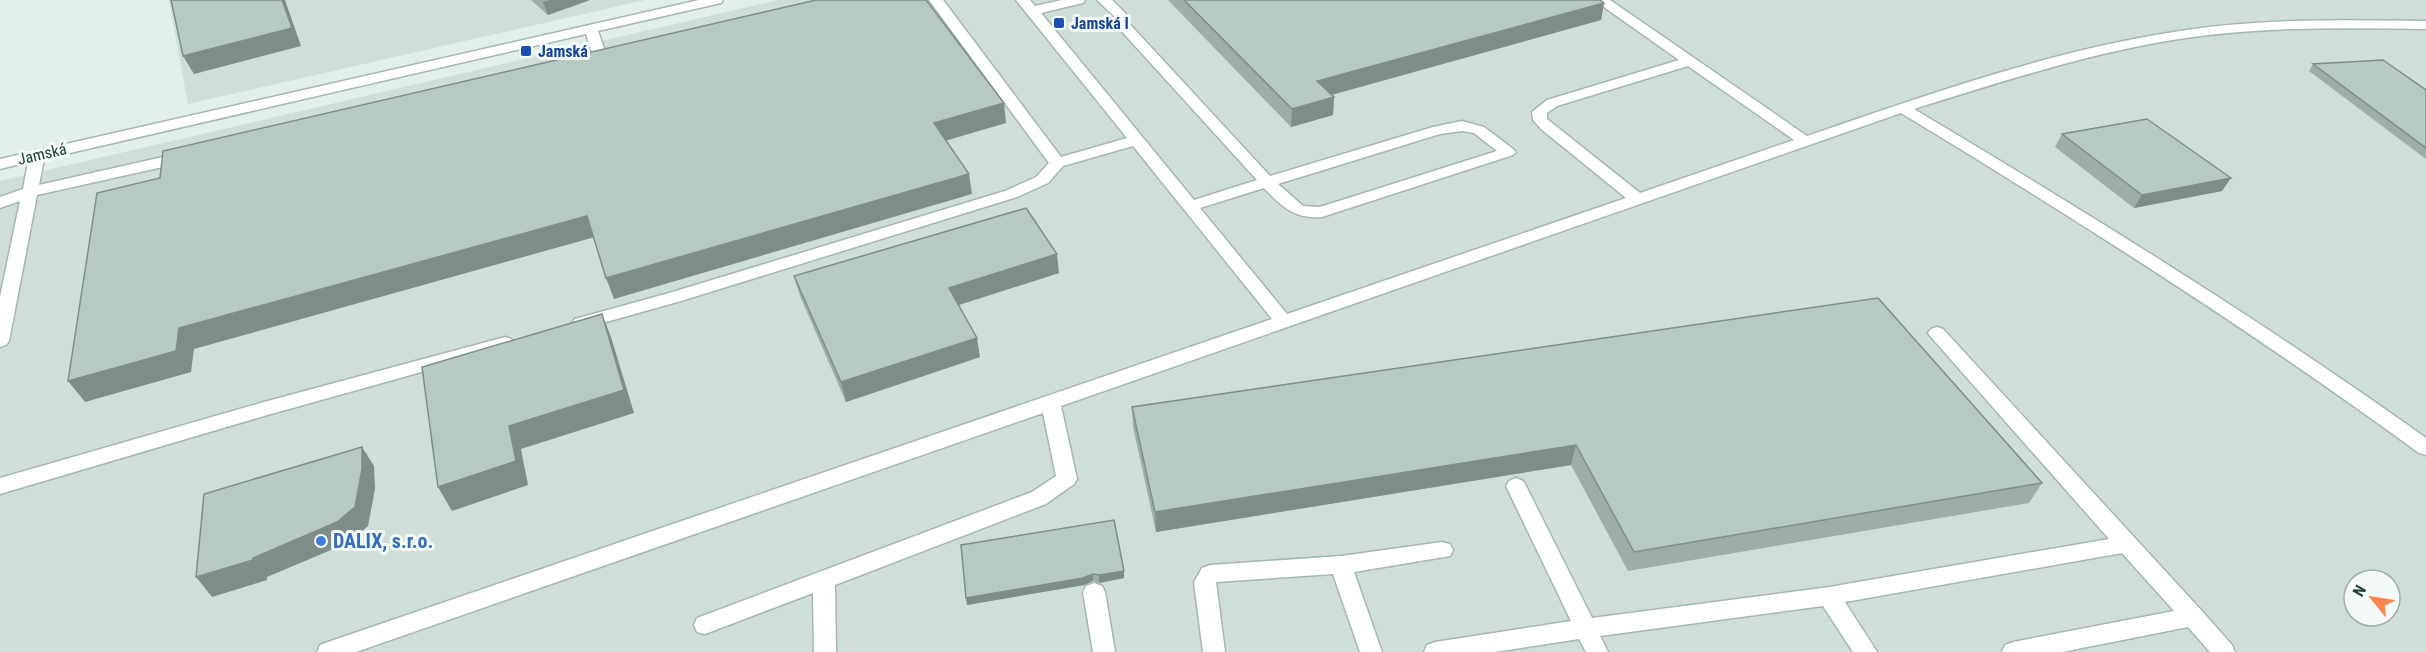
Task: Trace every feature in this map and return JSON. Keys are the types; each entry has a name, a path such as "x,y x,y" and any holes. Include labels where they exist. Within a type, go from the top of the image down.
{"street":[{"name":"Jamská","path":"0,164 716,0"},
{"path":"936,0 1057,163"},
{"path":"1028,6 1078,0"},
{"path":"1104,0 1267,182 1296,210 1310,214 1322,212 1508,153 1479,129 1453,127 1267,182 1190,206"},
{"path":"1601,0 1805,141"},
{"path":"1028,6 1284,322"},
{"path":"328,652 1805,141 1902,108 2036,67 2151,39 2261,28 2361,24 2426,25"},
{"path":"591,28 600,60"},
{"path":"1638,199 1546,126 1540,120 1539,111 1552,103 1690,61"},
{"path":"1902,108 2043,192 2192,286 2366,404 2426,448"},
{"path":"561,328 675,297 1011,194 1042,180 1057,163 1137,140"},
{"path":"0,341 37,155"},
{"path":"0,203 30,192 194,155"},
{"path":"1937,333 2224,652"},
{"path":"0,486 264,409 526,337"},
{"path":"705,625 1039,498 1066,478 1050,402"},
{"path":"1516,486 1597,652"},
{"path":"1435,652 1586,628 1829,596 2126,543"},
{"path":"1215,652 1204,582 1210,574 1341,565 1442,550"},
{"path":"1341,565 1371,652"},
{"path":"824,580 825,652"},
{"path":"1094,592 1104,652"},
{"path":"1829,596 1866,652"},
{"path":"2013,652 2193,617"}],"shaded area":[{"path":"169,0 645,0 188,104"},
{"path":"778,0 2426,0 2426,652 0,652 0,181"}],"building":[{"path":"171,0 282,0 292,28 183,56"},
{"path":"816,0 926,0 1004,103 934,123 969,174 606,278 587,216 179,328 176,351 68,381 97,193 160,178 163,151"},
{"path":"1184,0 1600,0 1604,3 1317,81 1334,97 1292,109"},
{"path":"2383,60 2426,90 2426,148 2313,64"},
{"path":"2147,119 2231,178 2142,195 2062,134"},
{"path":"1026,208 1057,254 949,288 977,338 841,382 794,276"},
{"path":"1878,298 2042,483 1634,552 1576,445 1155,512 1132,407"},
{"path":"602,314 624,390 509,426 516,461 438,487 422,367"},
{"path":"362,447 362,469 355,507 337,522 253,558 253,560 196,577 204,494"},
{"path":"1114,520 1124,571 1093,574 1083,578 966,598 961,545"}],"place":[{"name":"Jamská I","path":"1059,23"},
{"name":"Jamská","path":"526,51"},
{"name":"DALIX, s.r.o.","path":"321,541"}]}
